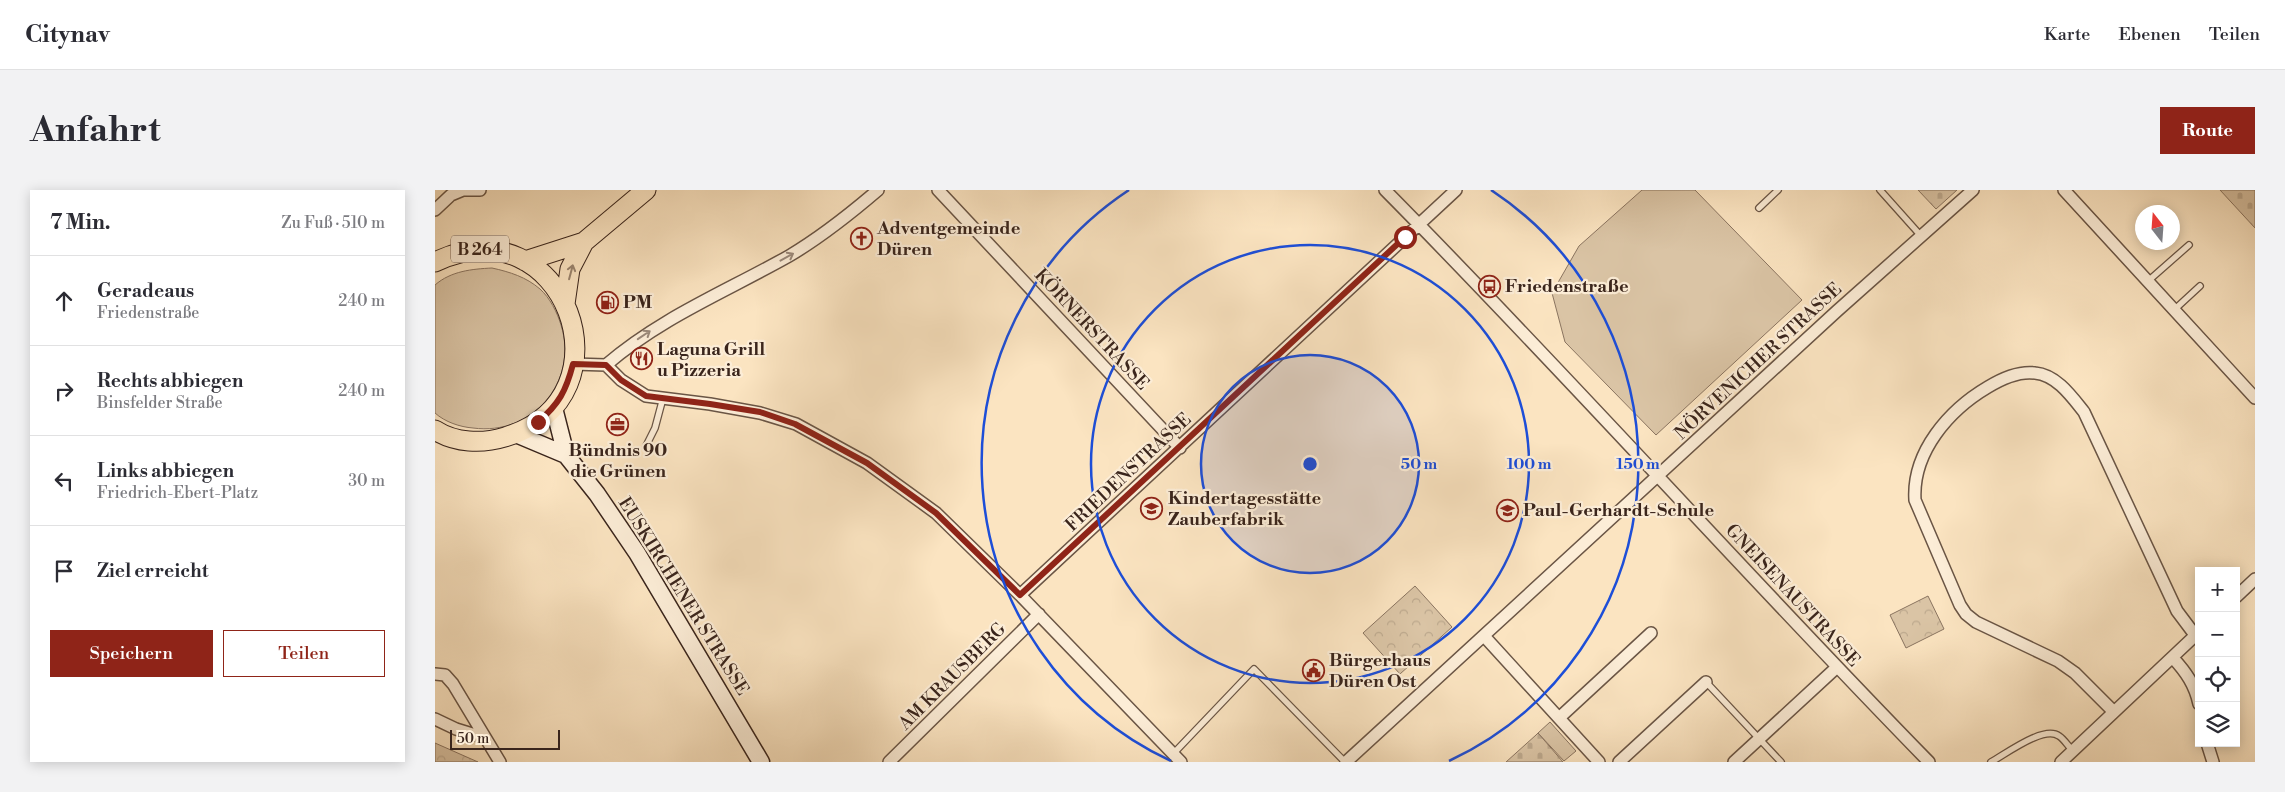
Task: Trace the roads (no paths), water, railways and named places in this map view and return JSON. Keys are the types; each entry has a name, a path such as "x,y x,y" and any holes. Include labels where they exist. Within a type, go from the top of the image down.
{"main road":[{"name":"B 264","path":"525,261 584,242 646,190"},
{"name":"B 264","path":"565,304 570,269 584,242"},
{"name":"B 264","path":"435,262 452,254 479,249 505,252 525,261 556,287 573,323 575,346 573,364 567,386 554,408 538,422 516,434 492,441 467,441 441,434 435,430"}],"street":[{"path":"435,210 451,195 463,190 480,190"},
{"path":"573,364 606,365 652,329 817,238 878,190"},
{"name":"KÖRNERSTRASSE","path":"938,190 1180,448"},
{"name":"GNEISENAUSTRASSE","path":"1385,190 1660,476 1836,668 1929,762"},
{"name":"FRIEDENSTRASSE","path":"1020,595 1456,190"},
{"name":"NÖRVENICHER STRASSE","path":"1345,762 1973,190"},
{"path":"2064,190 2255,398"},
{"path":"606,365 621,380 646,396 760,412 795,424 859,458 936,513 1039,614 1177,758"},
{"path":"2114,712 2075,673 2064,665 1976,622 1960,605 1915,500 1915,491 1924,454 1944,424 1961,405 1999,381 2018,374 2036,373 2055,380 2070,394 2084,412 2177,611 2195,632"},
{"name":"EUSKIRCHENER STRASSE","path":"554,408 566,455 597,494 637,553 761,762"},
{"name":"EUSKIRCHENER STRASSE","path":"516,434 566,455"},
{"path":"2240,593 2255,579"},
{"name":"AM KRAUSBERG","path":"889,762 1039,614"},
{"path":"1559,718 1651,633"},
{"path":"1484,636 1599,762"},
{"path":"2061,762 2195,636"},
{"path":"2173,658 2186,672 2196,692 2198,702"},
{"path":"1734,762 1836,668"},
{"path":"435,674 445,675 453,684 499,762"},
{"path":"1619,762 1706,682"},
{"path":"435,719 456,729 485,738"},
{"path":"2208,747 2213,762"}],"lane":[{"path":"1759,208 1778,190"},
{"path":"1880,190 1922,237"},
{"path":"2147,282 2189,245"},
{"path":"2174,310 2201,286"},
{"path":"646,446 655,428 663,398"},
{"path":"1177,758 1253,669 1345,762"},
{"path":"1706,682 1781,762"},
{"path":"1991,762 2039,735 2049,732 2059,736 2073,751"}],"place":[{"name":"Adventgemeinde Düren","path":"861,238"},
{"name":"Friedenstraße","path":"1489,286"},
{"name":"PM","path":"607,302"},
{"name":"Laguna Grill u Pizzeria","path":"641,359"},
{"name":"Bündnis 90 die Grünen","path":"618,425"},
{"name":"Kindertagesstätte Zauberfabrik","path":"1152,508"},
{"name":"Paul-Gerhardt-Schule","path":"1507,510"},
{"name":"Bürgerhaus Düren Ost","path":"1313,670"}]}
